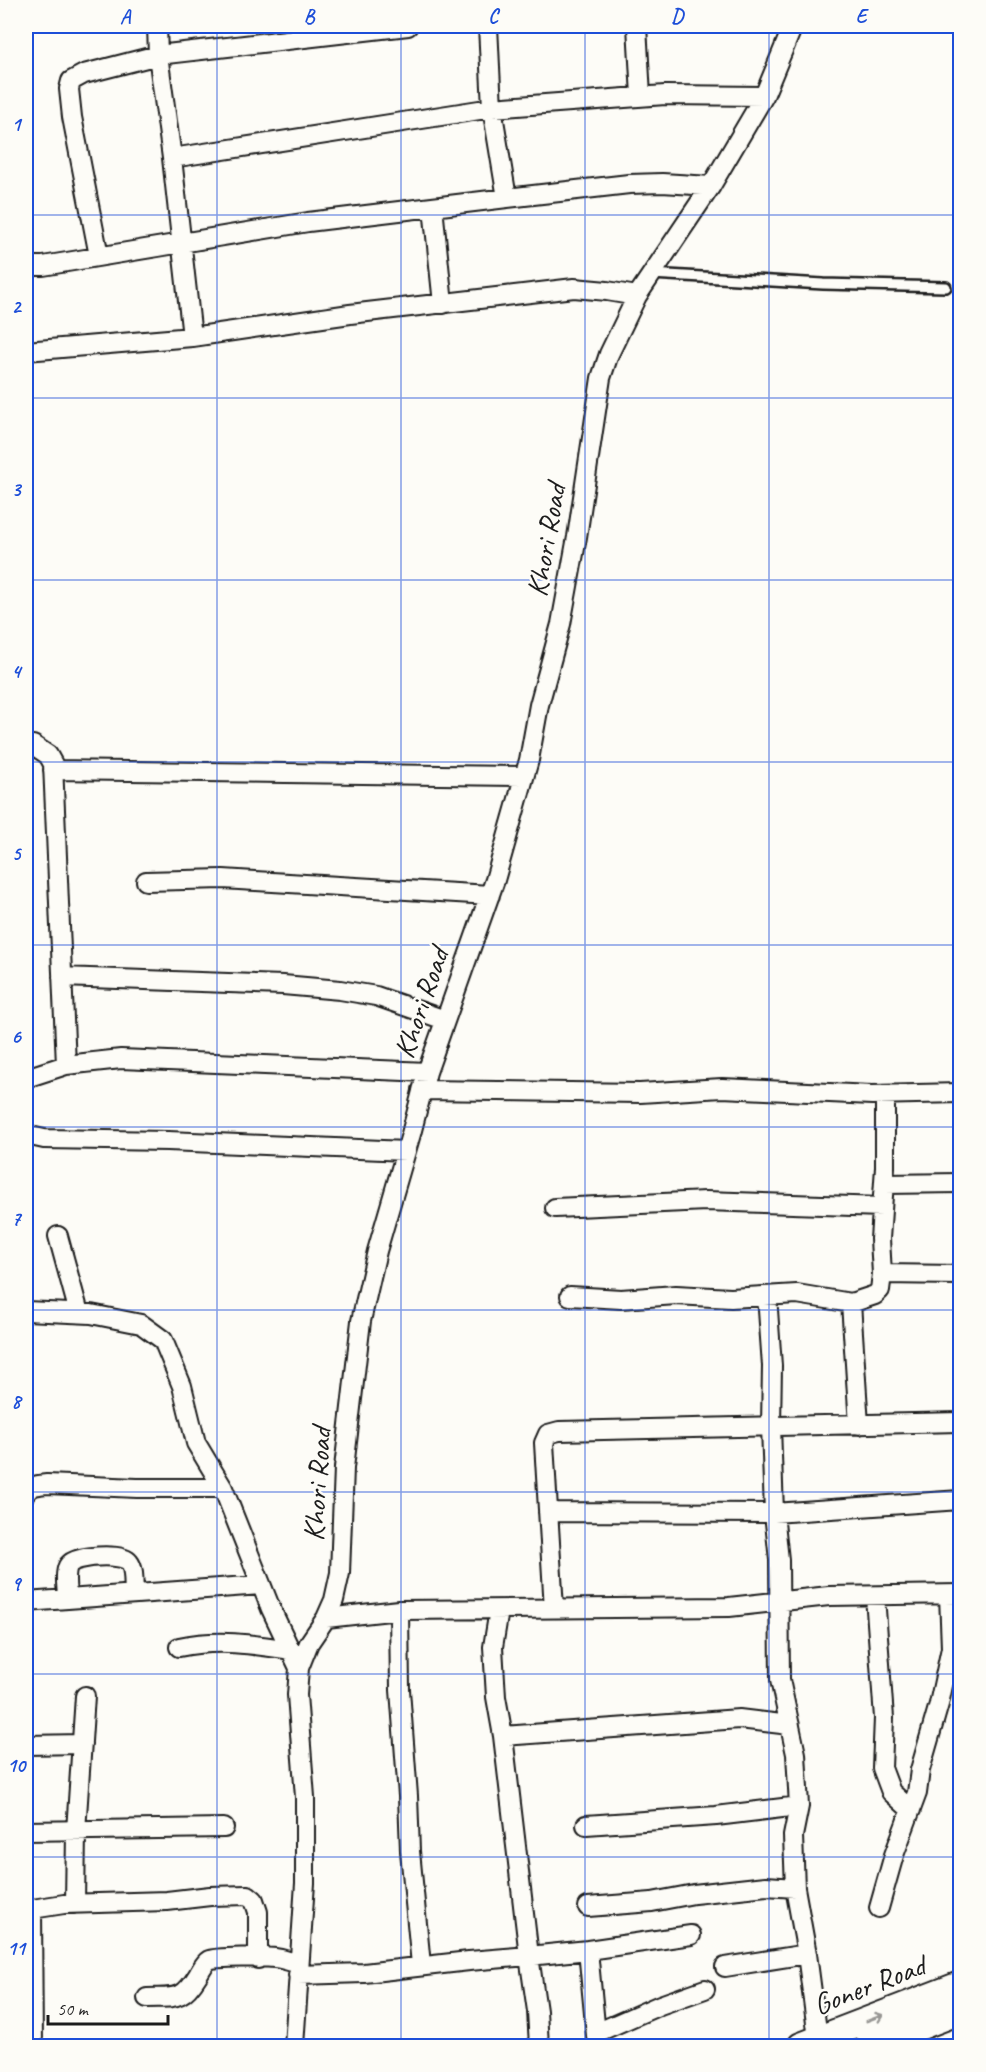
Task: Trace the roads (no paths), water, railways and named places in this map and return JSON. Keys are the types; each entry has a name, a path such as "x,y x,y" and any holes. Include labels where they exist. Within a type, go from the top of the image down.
{"street":[{"path":"156,26 192,337"},
{"path":"99,256 72,117 69,89 71,81 84,74 158,55 408,26"},
{"path":"488,26 492,108 507,198"},
{"path":"637,26 641,96"},
{"name":"Khori Road","path":"294,2046 305,1883 305,1797 297,1695 299,1668 309,1643 326,1618 334,1600 340,1573 344,1468 362,1322 377,1251 427,1072 490,895 524,776 539,705 561,624 577,537 601,378 609,354 637,296 711,186 764,96 793,26"},
{"path":"172,158 492,108 641,96 764,96"},
{"path":"26,266 44,266 308,222 507,198 629,184 662,183 711,186"},
{"path":"433,207 442,304"},
{"path":"26,351 192,337 350,314 574,288 637,296"},
{"path":"33,745 48,755 53,764 66,1065"},
{"path":"53,770 524,776"},
{"path":"146,881 223,879 490,895"},
{"path":"62,977 284,985 340,990 375,996 445,1020"},
{"path":"26,1078 66,1065 121,1059 427,1072"},
{"path":"422,1090 640,1093 722,1088 794,1093 885,1095 960,1093"},
{"path":"570,1296 621,1299 676,1295 731,1298 797,1294 851,1303 875,1295 880,1290 882,1274 880,1239 884,1184 885,1095"},
{"path":"26,1135 44,1139 406,1151"},
{"path":"884,1184 960,1183"},
{"path":"555,1208 706,1201 882,1207"},
{"path":"58,1236 79,1313"},
{"path":"882,1274 960,1275"},
{"path":"767,1296 772,1366 771,1426 774,1513 779,1560 780,1680 796,1754 799,1806 793,1836 795,1888 807,1954 812,2045"},
{"path":"851,1303 859,1425"},
{"path":"26,1311 79,1313 141,1324 163,1340 182,1386 196,1443 223,1488 261,1585 299,1668"},
{"path":"554,1609 544,1443 548,1434 559,1431 960,1422"},
{"path":"26,1493 28,1489 37,1485 47,1484 137,1488 223,1488"},
{"path":"548,1512 774,1513 960,1500"},
{"path":"68,1599 67,1566 72,1560 80,1558 121,1557 128,1559 132,1566 134,1594"},
{"path":"26,1602 261,1585"},
{"path":"326,1618 399,1610 729,1607 829,1596 955,1595 951,1648 939,1704 920,1770 917,1793 894,1855 879,1908"},
{"path":"875,1596 884,1718 882,1768 891,1792 911,1810"},
{"path":"399,1610 400,1690 410,1851 421,1965"},
{"path":"499,1610 493,1647 496,1697 503,1736 537,2011 539,2046"},
{"path":"179,1647 203,1642 224,1642 291,1650"},
{"path":"75,1904 76,1831 85,1696"},
{"path":"503,1736 739,1719 790,1725"},
{"path":"26,1745 82,1744"},
{"path":"586,1825 706,1817 799,1806"},
{"path":"26,1831 224,1828"},
{"path":"588,1907 652,1902 694,1894 766,1886 795,1888"},
{"path":"33,2046 29,1909 75,1904 167,1902 210,1896 248,1895 255,1900 258,1912 258,1959"},
{"path":"147,1998 183,1995 204,1964 210,1959 273,1958 298,1969 364,1973 421,1965 588,1950 691,1935"},
{"path":"588,1950 596,2040 660,2005 705,1989"},
{"path":"725,1967 807,1954"},
{"name":"Goner Road","path":"812,2045 960,1985"},
{"name":"Goner Road","path":"869,2046 960,2012"}],"lane":[{"path":"651,274 760,282 946,287"}]}
